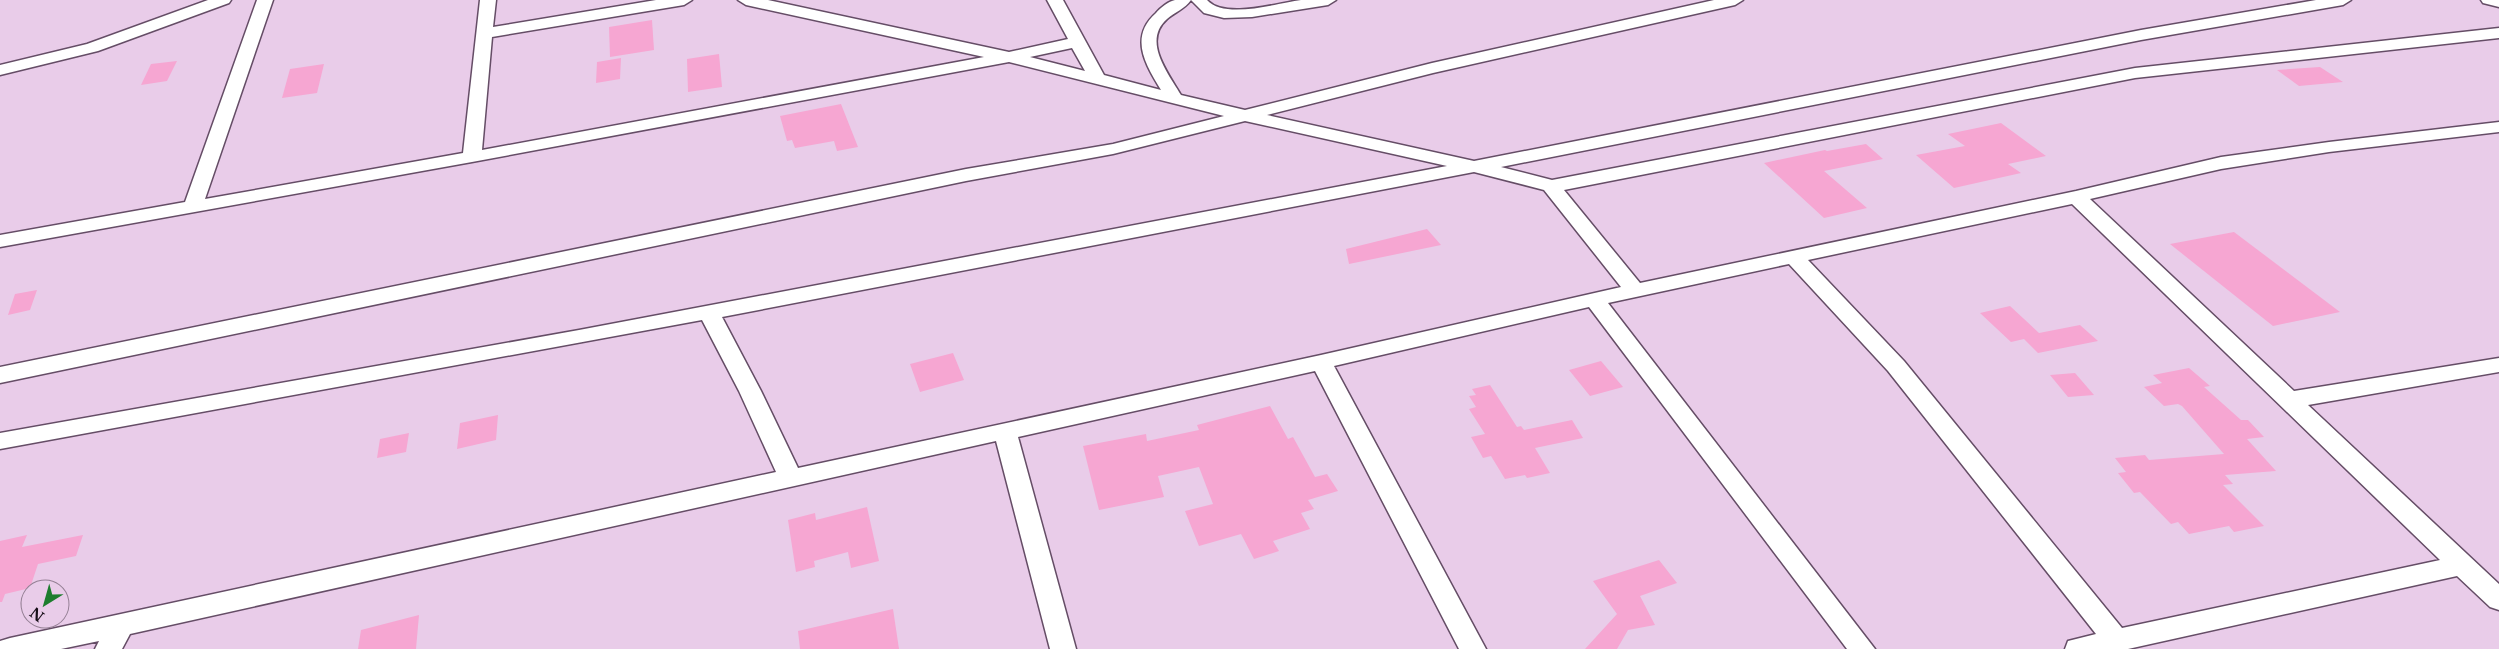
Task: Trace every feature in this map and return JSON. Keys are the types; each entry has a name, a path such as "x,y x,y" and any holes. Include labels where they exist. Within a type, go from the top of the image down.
{"street":[{"path":"0,70 92,48 223,0"},
{"path":"193,206 265,0"},
{"path":"472,157 488,0"},
{"path":"486,33 684,0"},
{"path":"746,0 1009,57 1243,115 1551,186 1600,178 2045,88 2134,73 2499,33"},
{"path":"821,0 831,19"},
{"path":"1055,0 1097,78"},
{"path":"1175,98 1155,65 1147,43 1150,31 1159,18 1184,0"},
{"path":"1199,0 1207,9 1214,12 1232,14 1328,0"},
{"path":"0,375 966,175 1113,149 1432,68 1735,0"},
{"path":"0,441 579,337 1473,167 2141,36 2343,0"},
{"path":"2488,0 2499,2"},
{"path":"0,241 472,157 1009,57 1076,42"},
{"path":"10,649 1321,362 1594,298 2076,197 2221,163 2329,147 2499,127"},
{"path":"1551,186 1636,290"},
{"path":"2076,197 2499,600"},
{"path":"1793,256 1896,366 2116,640"},
{"path":"1594,298 1862,649"},
{"path":"708,311 790,479"},
{"path":"1321,362 1473,649"},
{"path":"2289,400 2499,365"},
{"path":"1005,430 1063,649"},
{"path":"2078,649 2462,565"},
{"path":"108,649 122,624"}],"building":[{"path":"652,20 654,50 610,57 609,27"},
{"path":"719,54 722,87 688,92 687,59"},
{"path":"621,58 620,79 596,83 597,62"},
{"path":"177,61 167,81 141,85 151,64"},
{"path":"324,64 317,93 282,98 290,69"},
{"path":"2320,67 2343,82 2299,86 2277,70"},
{"path":"841,104 858,147 837,151 834,141 795,148 792,140 787,141 780,116"},
{"path":"2001,123 2046,156 2008,164 2021,173 1954,188 1916,155 1965,146 1948,134"},
{"path":"1866,144 1883,159 1824,171 1867,208 1824,218 1764,163 1825,150"},
{"path":"1427,229 1441,245 1349,264 1346,249"},
{"path":"2234,232 2340,312 2273,326 2170,244"},
{"path":"37,290 30,310 8,315 15,294"},
{"path":"2010,306 2039,333 2080,325 2098,341 2038,353 2024,339 2011,342 1980,313"},
{"path":"953,353 964,380 920,392 910,364"},
{"path":"1601,361 1623,387 1590,396 1569,370"},
{"path":"2189,368 2210,386 2204,387 2241,420 2248,420 2264,437 2247,439 2276,471 2225,475 2233,484 2223,485 2264,526 2234,532 2229,526 2189,534 2178,522 2171,524 2140,492 2134,493 2118,473 2126,472 2115,458 2145,455 2149,460 2224,454 2182,406 2178,404 2164,406 2144,387 2162,383 2153,375"},
{"path":"2075,373 2094,395 2068,397 2050,375"},
{"path":"1490,385 1517,427 1521,426 1524,430 1572,420 1583,438 1535,448 1550,473 1527,478 1525,475 1505,479 1491,456 1483,458 1471,437 1485,434 1469,409 1476,407 1469,396 1476,395 1472,389"},
{"path":"1270,406 1288,439 1293,437 1315,477 1327,474 1338,491 1308,500 1314,509 1301,513 1310,529 1273,541 1279,551 1254,559 1241,534 1199,546 1185,511 1213,504 1199,467 1158,476 1164,497 1099,510 1083,446 1146,434 1147,441 1199,430 1197,425"},
{"path":"498,415 496,440 457,449 460,423"},
{"path":"409,433 406,452 377,458 380,439"},
{"path":"867,507 879,561 851,568 848,552 814,561 815,567 796,572 788,520 815,513 816,520"},
{"path":"27,535 22,547 83,535 76,556 38,564 33,579 20,579 20,590 5,594 2,602 0,602 0,541"},
{"path":"1659,560 1677,583 1640,596 1655,625 1628,630 1617,649 1585,649 1617,614 1593,581"},
{"path":"893,609 899,649 800,649 798,631"},
{"path":"419,615 416,649 358,649 361,630"}]}
